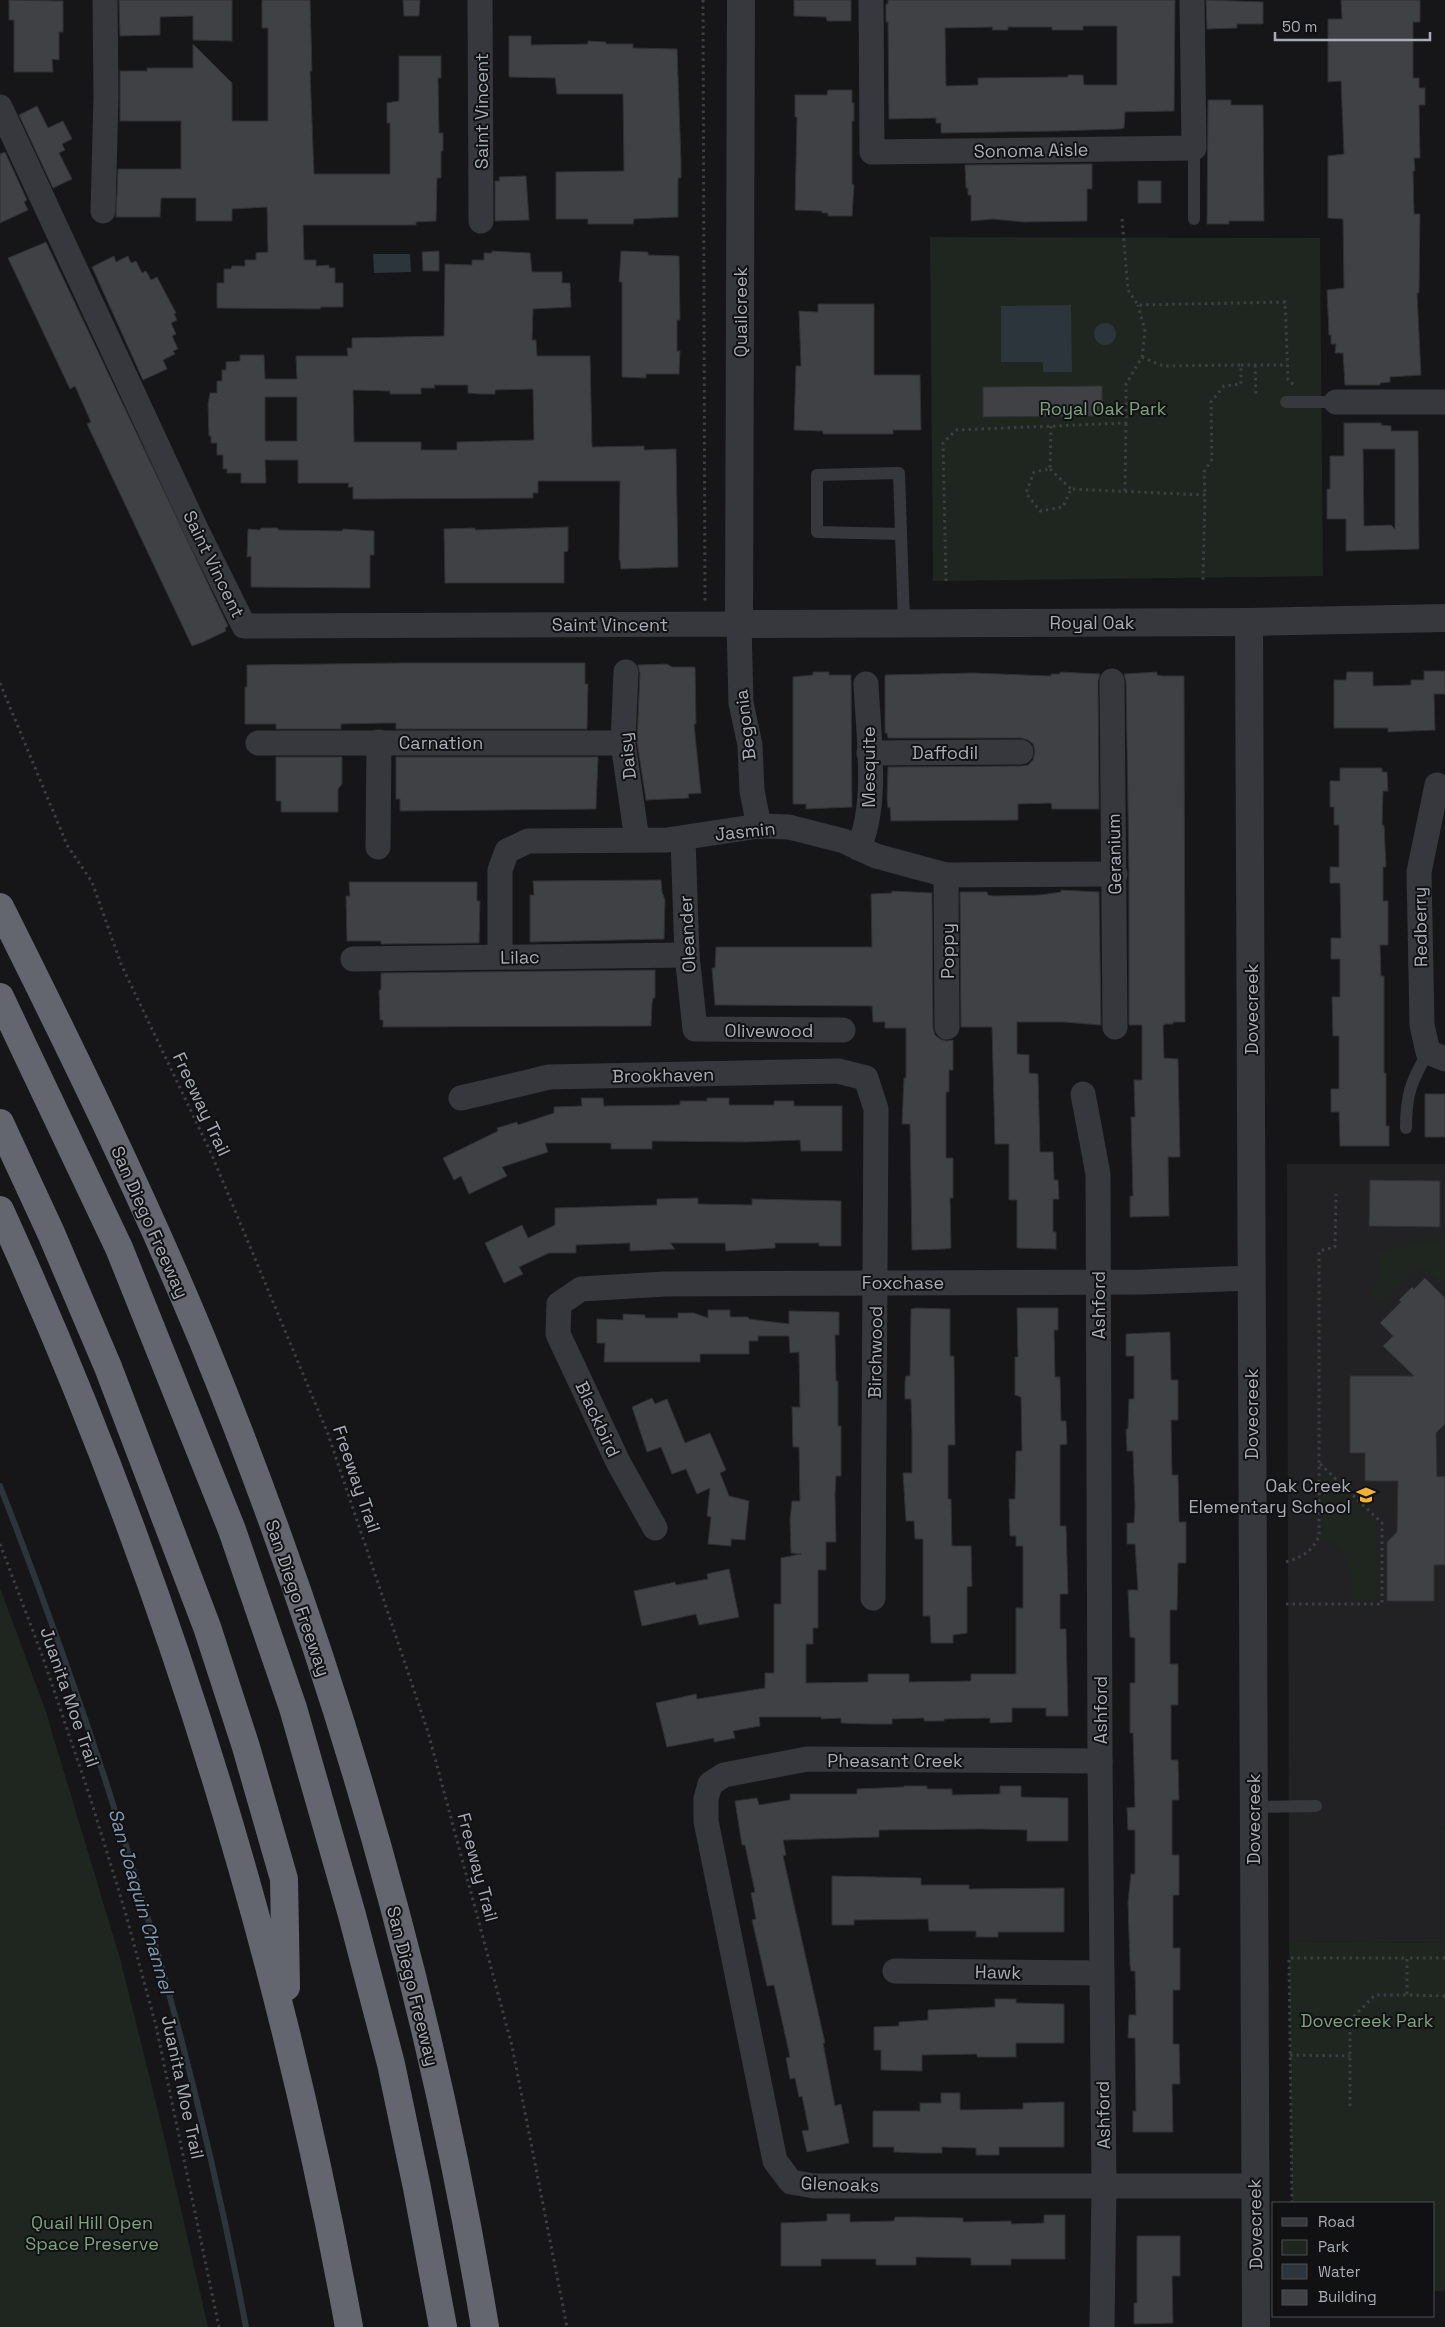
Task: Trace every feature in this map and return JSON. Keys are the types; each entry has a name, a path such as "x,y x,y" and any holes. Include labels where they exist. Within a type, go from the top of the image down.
{"highway":[{"name":"San Diego Freeway","path":"0,907 71,1048 139,1194 198,1330 262,1493 304,1613 344,1735 405,1952 438,2087 486,2327"},
{"path":"0,997 119,1248 232,1530 293,1708 352,1915 391,2064 443,2327"},
{"path":"0,1123 51,1233 108,1367 207,1627 246,1747 284,1879 287,2034"},
{"path":"0,1210 41,1299 136,1540 184,1677 224,1801 287,2034 319,2176 349,2327"}],"street":[{"path":"103,211 106,96 105,0"},
{"name":"Saint Vincent","path":"480,0 481,221"},
{"name":"Quailcreek","path":"739,624 741,0"},
{"name":"Sonoma Aisle","path":"871,0 872,152 1194,148"},
{"path":"1192,0 1194,148"},
{"name":"Saint Vincent","path":"0,107 196,529 244,626 739,624"},
{"path":"1336,402 1445,402"},
{"name":"Royal Oak","path":"739,624 1249,622 1445,618"},
{"name":"Dovecreek","path":"1249,622 1256,2327"},
{"name":"Begonia","path":"739,624 741,703 750,745 752,791 759,826"},
{"name":"Daisy","path":"626,672 623,742 637,840"},
{"name":"Geranium","path":"1112,681 1115,1027"},
{"name":"Mesquite","path":"858,848 865,834 869,810 866,684"},
{"path":"378,847 379,742"},
{"name":"Carnation","path":"258,743 623,742"},
{"name":"Daffodil","path":"869,753 1021,752"},
{"name":"Redberry","path":"1436,1056 1422,1025 1419,872 1437,785"},
{"name":"Jasmin","path":"500,957 500,870 507,851 528,841 683,840 759,826 789,827 844,841 876,856 946,875 1115,874"},
{"name":"Oleander","path":"683,840 687,955 695,1029"},
{"name":"Poppy","path":"946,875 947,1027"},
{"name":"Lilac","path":"353,959 687,955"},
{"name":"Olivewood","path":"695,1029 843,1030"},
{"name":"Brookhaven","path":"462,1098 549,1077 838,1071 866,1078"},
{"name":"Birchwood","path":"866,1078 876,1109 873,1598"},
{"name":"Ashford","path":"1082,1094 1098,1174 1101,1973 1104,2187 1102,2327"},
{"name":"Foxchase","path":"559,1304 581,1288 665,1284 1098,1282 1252,1278"},
{"name":"Blackbird","path":"559,1304 558,1334 618,1462 655,1528"},
{"name":"Pheasant Creek","path":"706,1799 710,1784 724,1775 807,1759 1100,1761"},
{"name":"Glenoaks","path":"706,1799 706,1821 775,2161 791,2182 814,2186 1254,2186"},
{"name":"Hawk","path":"895,1971 1101,1973"}],"lane":[{"path":"1194,148 1194,219"},
{"path":"1292,402 1336,402"},
{"path":"901,534 818,532 817,475 899,473 904,623"},
{"path":"1406,1128 1406,1102 1410,1085 1436,1056"},
{"path":"1253,1807 1316,1806"}],"path":[{"path":"703,0 705,623"},
{"path":"1122,219 1128,290 1138,305 1145,330 1142,357 1126,384 1125,492"},
{"path":"1138,305 1284,302 1288,380 1298,387 1292,402"},
{"path":"1142,357 1163,366 1287,364"},
{"path":"1203,580 1204,472 1212,459 1211,402 1224,386 1241,384 1241,365"},
{"path":"1255,365 1256,397"},
{"path":"946,581 942,443 956,430 1126,423"},
{"path":"1051,426 1050,469 1071,489 1205,495"},
{"path":"1050,469 1034,472 1026,493 1040,511 1063,507 1071,489"},
{"name":"Freeway Trail","path":"0,683 67,845 92,882 121,964 211,1153 328,1434 428,1732 512,2046 567,2327"},
{"path":"1286,1562 1300,1558 1314,1548 1319,1536 1319,1251 1335,1248 1336,1194"},
{"path":"1286,1604 1382,1604 1382,1524 1318,1463"},
{"name":"Juanita Moe Trail","path":"0,1544 42,1655 89,1794 125,1911 156,2026 219,2327"},
{"path":"1292,2202 1289,1958 1445,1958"},
{"path":"1407,1958 1407,1995"},
{"path":"1350,2106 1350,2020 1375,1995 1445,1996"},
{"path":"1290,2055 1350,2056"}],"shaded area":[{"name":"Oak Creek Elementary School","path":"1287,1164 1445,1164 1445,1826 1441,1836 1442,1943 1289,1941"}],"green space":[{"name":"Royal Oak Park","path":"930,237 1320,238 1323,576 933,581"},
{"path":"1445,1240 1445,1287 1423,1266 1417,1267 1384,1301 1379,1303 1371,1295 1371,1291 1380,1280 1380,1252 1418,1242"},
{"path":"1326,1476 1330,1477 1376,1523 1377,1601 1351,1600 1351,1580 1348,1563 1339,1549 1322,1538 1323,1479"},
{"name":"Quail Hill Open Space Preserve","path":"0,1588 45,1709 121,1962 165,2140 208,2327 0,2327"},
{"name":"Dovecreek Park","path":"1445,1826 1445,2291 1435,2291 1435,2202 1292,2202 1289,1941 1442,1943 1441,1835"}],"water":[{"path":"373,254 410,254 411,272 374,273"},
{"path":"1071,305 1072,372 1043,372 1043,362 1001,362 1001,306"},
{"path":"1101,323 1109,323 1116,330 1116,338 1109,345 1101,345 1094,338 1094,330"}],"building":[{"path":"9,0 63,1 63,32 59,32 59,60 52,59 53,72 14,72 14,20 9,20"},
{"path":"119,0 232,0 232,41 193,40 193,16 160,17 160,35 120,36"},
{"path":"262,0 310,0 312,71 310,71 314,174 390,174 390,123 387,123 387,103 399,101 399,56 441,56 441,78 438,78 439,133 443,133 443,151 441,151 441,178 437,178 436,221 416,222 416,225 303,225 304,260 316,260 316,266 329,265 329,268 335,268 335,283 343,283 343,307 321,307 320,309 217,308 217,283 224,283 224,269 231,269 232,266 245,266 245,260 256,260 256,253 268,252 267,207 232,209 232,221 196,221 196,198 161,198 160,217 116,217 118,169 181,169 181,121 120,121 120,71 147,71 147,68 193,68 193,44 232,83 232,121 268,121 268,28 262,28"},
{"path":"403,0 420,0 419,16 404,16"},
{"path":"794,0 851,0 851,21 827,21 826,17 794,16"},
{"path":"888,0 1175,0 1174,111 1125,112 1124,128 1120,129 1057,131 941,133 941,123 936,123 936,118 889,119 888,22 886,22 886,4 888,4","holes":["1083,26 1117,26 1117,85 1084,85 1083,75 1068,75 1068,77 978,78 978,85 946,86 945,28 993,27 992,30 1008,30 1008,27 1052,27 1052,30 1083,30"]},
{"path":"1206,0 1263,2 1263,24 1237,24 1237,28 1207,29"},
{"path":"1341,0 1420,0 1420,22 1413,22 1413,78 1419,78 1419,88 1425,88 1425,105 1419,105 1420,158 1414,158 1415,171 1413,171 1414,214 1420,214 1419,293 1417,293 1421,375 1390,377 1390,382 1380,383 1380,385 1345,385 1343,353 1335,353 1336,344 1331,344 1331,335 1329,335 1327,290 1344,288 1343,219 1328,218 1328,156 1344,154 1341,81 1328,82 1328,19 1342,19"},
{"path":"509,36 531,36 531,45 588,44 588,41 606,42 606,44 633,44 633,48 677,49 681,162 681,178 678,178 678,217 634,219 633,224 588,224 588,219 556,219 556,172 624,171 623,94 557,94 555,78 509,77"},
{"path":"828,90 852,90 854,121 852,121 852,184 854,185 852,216 828,216 828,213 822,213 822,211 795,210 797,117 795,117 795,95 827,95"},
{"path":"1208,100 1231,100 1231,105 1263,105 1264,221 1229,221 1229,224 1207,224"},
{"path":"37,106 48,128 63,121 72,139 62,144 65,150 59,153 72,179 53,188 19,115"},
{"path":"5,152 27,200 24,202 28,210 0,223 0,154"},
{"path":"1092,164 1092,189 1087,189 1087,221 1024,222 993,219 971,221 971,195 968,195 968,188 966,188 965,165"},
{"path":"526,176 529,220 495,221 495,181 500,181 499,177"},
{"path":"1138,181 1161,181 1161,203 1138,203"},
{"path":"46,242 228,626 225,628 226,631 203,642 192,646 87,424 91,422 75,386 70,389 8,258"},
{"path":"439,251 439,271 423,271 422,252"},
{"path":"492,251 530,253 532,272 562,272 562,283 570,283 571,307 533,309 532,340 536,340 537,356 590,356 592,447 644,446 644,450 676,449 678,567 621,569 619,560 620,481 538,481 538,493 533,493 533,498 353,499 353,487 348,487 349,483 298,483 298,460 265,460 266,483 241,483 241,473 227,473 227,469 223,469 223,455 217,455 217,443 211,443 211,436 209,436 208,404 210,393 217,393 217,381 222,381 222,370 226,370 226,362 240,361 240,355 264,355 265,379 297,379 296,356 348,356 347,348 352,348 352,338 444,336 445,264 472,265 472,260 484,260 484,253 492,253","holes":["434,385 468,385 468,393 479,394 495,394 495,390 533,389 534,440 457,442 457,450 421,450 421,442 354,442 353,390 390,391 390,394 421,394 421,388 435,388","265,397 297,397 297,441 265,441"]},
{"path":"621,251 648,252 648,255 679,256 680,320 677,320 677,351 680,351 679,374 646,374 646,378 622,377 622,282 619,282"},
{"path":"114,256 116,262 128,256 131,263 136,261 142,273 146,271 151,280 157,277 176,313 174,314 177,320 171,323 176,334 172,336 178,349 173,351 175,354 163,360 167,369 143,380 92,267"},
{"path":"818,304 874,304 874,375 920,375 921,430 893,430 893,434 823,434 823,431 794,430 796,366 801,366 799,311 818,312"},
{"path":"1102,386 1102,416 983,417 983,387"},
{"path":"1344,423 1381,423 1381,425 1391,426 1391,431 1418,431 1419,549 1346,551 1346,519 1327,519 1327,489 1330,489 1330,456 1344,456","holes":["1363,449 1395,449 1395,529 1391,525 1364,526"]},
{"path":"568,527 568,551 564,552 564,583 445,583 444,529"},
{"path":"261,528 278,528 278,530 342,531 343,529 374,531 374,555 370,555 370,588 251,587 251,556 247,557 248,529 260,530"},
{"path":"585,663 585,684 588,684 587,729 396,729 396,723 384,723 341,724 341,729 276,729 276,724 245,724 247,665"},
{"path":"667,664 672,667 695,667 696,724 694,724 701,793 688,794 689,798 646,800 637,742 640,673 638,665"},
{"path":"1424,671 1445,671 1445,694 1434,694 1435,730 1388,732 1388,728 1334,728 1334,680 1346,680 1347,672 1373,672 1373,686 1411,685 1411,680 1424,680"},
{"path":"813,672 829,672 829,675 851,675 852,807 806,809 806,804 793,804 793,677 813,675"},
{"path":"1060,672 1100,674 1098,681 1099,809 1052,809 1051,803 1018,804 1018,820 891,821 887,798 888,767 1021,766 1028,765 1033,760 1035,751 1033,744 1021,738 888,738 887,733 885,733 885,675 973,673 1051,676 1051,674 1060,674"},
{"path":"1157,672 1157,675 1162,676 1184,676 1185,1022 1173,1022 1173,1024 1165,1024 1163,1026 1164,1058 1178,1059 1180,1157 1168,1157 1169,1216 1130,1217 1130,1196 1133,1196 1131,1117 1135,1117 1134,1080 1142,1080 1142,1025 1129,1025 1129,873 1126,681 1124,674"},
{"path":"276,757 342,757 342,784 338,789 338,812 281,812 281,801 276,801"},
{"path":"396,757 598,757 596,809 400,811 400,799 396,799"},
{"path":"1340,768 1382,768 1382,772 1387,772 1388,791 1383,791 1382,825 1384,825 1386,867 1383,867 1383,901 1388,901 1388,945 1380,945 1381,976 1384,976 1384,1073 1386,1073 1386,1126 1389,1126 1389,1146 1340,1146 1339,1112 1331,1112 1331,1089 1339,1089 1339,1036 1333,1036 1332,997 1340,997 1340,959 1331,959 1331,938 1341,938 1340,883 1330,883 1330,867 1339,867 1339,825 1334,825 1334,807 1330,807 1330,781 1340,781"},
{"path":"661,880 665,900 664,939 530,942 530,895 534,895 533,881"},
{"path":"349,882 477,882 477,901 480,901 479,943 381,944 381,941 347,941 346,896 350,896"},
{"path":"1061,890 1099,892 1101,1025 1063,1022 1017,1022 1017,1054 1029,1055 1029,1073 1038,1074 1040,1152 1053,1152 1054,1180 1058,1180 1059,1199 1053,1199 1053,1232 1056,1232 1056,1249 1017,1248 1017,1200 1009,1200 1009,1144 995,1144 992,1027 961,1027 960,892 987,892 988,895 993,896 1040,895 1061,892"},
{"path":"892,891 932,893 933,1028 935,1035 940,1039 953,1040 953,1070 949,1070 949,1092 946,1092 946,1158 953,1158 953,1198 950,1198 951,1248 912,1250 910,1124 902,1124 904,1078 906,1078 906,1028 885,1028 885,1022 873,1022 872,1006 715,1005 712,968 715,968 716,947 872,947 871,894 892,893"},
{"path":"655,970 655,998 653,998 652,1003 651,1026 383,1027 383,1020 380,1020 379,990 381,990 381,973"},
{"path":"1425,1094 1445,1094 1445,1137 1425,1137"},
{"path":"581,1098 603,1098 604,1106 680,1105 680,1101 707,1101 707,1098 729,1098 729,1105 774,1105 774,1101 794,1101 794,1106 842,1106 842,1151 801,1151 800,1140 747,1142 652,1141 652,1149 611,1149 611,1143 545,1143 548,1152 502,1167 507,1176 469,1194 461,1176 454,1180 443,1158 498,1131 497,1128 517,1122 518,1125 554,1113 554,1107 582,1106"},
{"path":"1370,1180 1440,1181 1440,1227 1369,1226"},
{"path":"698,1198 698,1204 752,1205 752,1199 841,1201 841,1246 819,1246 819,1243 775,1243 775,1248 726,1251 725,1243 670,1243 675,1249 630,1251 630,1243 576,1245 576,1253 549,1253 519,1267 523,1274 504,1283 485,1243 522,1225 528,1238 555,1225 555,1208 657,1205 657,1199"},
{"path":"1425,1278 1445,1298 1445,1424 1436,1433 1437,1477 1445,1476 1445,1565 1434,1565 1434,1601 1387,1601 1387,1542 1397,1532 1398,1481 1365,1481 1365,1453 1350,1453 1350,1376 1414,1376 1383,1346 1393,1336 1380,1323 1401,1302 1399,1300 1412,1287 1414,1289"},
{"path":"1017,1308 1058,1308 1058,1330 1054,1330 1055,1377 1060,1377 1061,1421 1066,1421 1067,1444 1060,1445 1060,1526 1066,1526 1068,1594 1060,1594 1060,1629 1066,1629 1068,1716 1046,1716 1046,1708 1012,1708 1012,1722 990,1723 990,1718 944,1719 944,1721 924,1721 924,1718 892,1719 892,1724 869,1724 841,1723 841,1718 759,1717 760,1726 733,1731 735,1738 714,1742 714,1738 667,1747 656,1703 696,1694 697,1699 765,1688 765,1673 774,1673 774,1604 781,1604 781,1558 801,1554 791,1553 790,1520 792,1501 800,1501 799,1447 793,1447 792,1407 800,1407 799,1352 790,1353 789,1336 758,1336 758,1341 749,1341 749,1354 700,1354 700,1362 604,1362 605,1343 597,1343 597,1319 623,1320 623,1314 645,1315 645,1318 678,1318 678,1313 694,1313 708,1318 708,1310 730,1310 730,1317 748,1317 749,1319 789,1324 789,1311 839,1312 839,1335 835,1335 838,1426 841,1426 841,1476 836,1476 836,1542 826,1542 826,1570 818,1570 818,1628 813,1628 813,1644 806,1644 806,1683 868,1682 868,1674 909,1674 909,1682 971,1681 971,1674 1016,1674 1016,1608 1023,1608 1023,1546 1016,1546 1016,1536 1010,1536 1009,1499 1015,1499 1016,1451 1022,1451 1021,1397 1015,1395 1015,1357 1018,1357"},
{"path":"911,1309 950,1309 950,1356 954,1356 955,1445 948,1445 948,1499 951,1499 952,1546 971,1546 972,1586 967,1587 967,1633 953,1635 953,1643 931,1643 930,1616 923,1616 923,1539 915,1539 914,1521 906,1521 903,1473 912,1473 912,1433 911,1399 905,1399 905,1382 906,1376 910,1376"},
{"path":"1170,1332 1171,1380 1178,1380 1178,1420 1171,1420 1172,1475 1178,1475 1179,1522 1186,1522 1186,1563 1178,1563 1177,1610 1170,1610 1170,1664 1178,1664 1178,1705 1171,1705 1171,1760 1178,1760 1179,1800 1172,1800 1172,1855 1179,1855 1179,1895 1173,1895 1173,1948 1180,1948 1180,1990 1173,1990 1173,2044 1179,2044 1180,2084 1172,2084 1173,2132 1133,2132 1133,2111 1136,2111 1135,2038 1128,2038 1129,2015 1136,2015 1135,1971 1131,1971 1130,1965 1128,1902 1131,1874 1135,1874 1135,1830 1128,1830 1127,1808 1135,1807 1133,1733 1130,1733 1130,1683 1135,1683 1135,1638 1130,1637 1128,1590 1138,1590 1135,1544 1127,1544 1127,1523 1134,1523 1135,1507 1133,1451 1127,1451 1126,1429 1128,1429 1129,1399 1134,1399 1134,1356 1126,1356 1126,1334"},
{"path":"652,1398 655,1404 667,1399 685,1443 710,1433 726,1470 720,1473 729,1496 749,1501 745,1540 731,1539 731,1546 708,1544 711,1517 707,1516 710,1488 697,1494 686,1469 672,1474 661,1447 647,1452 632,1407"},
{"path":"729,1569 739,1617 699,1625 696,1614 642,1626 634,1591 675,1582 676,1585 708,1579 707,1574"},
{"path":"927,1786 927,1789 952,1789 952,1795 1000,1794 1000,1786 1021,1786 1021,1797 1068,1798 1068,1841 1027,1841 1027,1830 980,1829 879,1830 879,1837 783,1840 786,1855 783,1856 825,2043 823,2043 835,2106 841,2104 849,2143 807,2152 802,2131 809,2130 802,2096 799,2097 795,2078 790,2079 786,2058 790,2057 774,1985 767,1986 752,1920 756,1919 751,1893 755,1892 745,1845 742,1845 735,1801 757,1798 759,1805 790,1800 790,1794 857,1794 857,1789"},
{"path":"832,1876 921,1878 921,1885 969,1885 969,1889 1064,1888 1064,1932 998,1932 998,1937 976,1937 976,1931 929,1931 928,1919 854,1920 854,1925 832,1925"},
{"path":"995,1999 1016,1999 1016,2003 1064,2004 1064,2043 1016,2043 1016,2057 977,2057 977,2054 922,2055 922,2071 881,2070 881,2050 874,2050 874,2027 899,2026 899,2022 928,2020 928,2010 995,2007"},
{"path":"941,2093 960,2093 960,2110 1023,2109 1023,2103 1064,2102 1064,2147 999,2147 999,2155 976,2155 976,2148 942,2147 942,2153 920,2153 894,2152 894,2147 873,2147 873,2111 920,2111 920,2103 941,2103"},
{"path":"827,2214 850,2214 850,2222 894,2221 895,2217 916,2217 963,2218 963,2222 1011,2221 1011,2224 1044,2223 1044,2215 1065,2215 1065,2259 1011,2259 1011,2265 971,2265 971,2258 916,2257 916,2265 876,2265 876,2259 821,2259 821,2266 781,2266 781,2223 827,2221"},
{"path":"1137,2236 1180,2236 1180,2276 1172,2276 1173,2323 1134,2324 1134,2303 1137,2303"}],"waterway":[{"name":"San Joaquin Channel","path":"0,1486 76,1692 111,1796 143,1901 200,2113 246,2327"}],"place":[{"name":"Oak Creek Elementary School","path":"1366,1495"}]}
